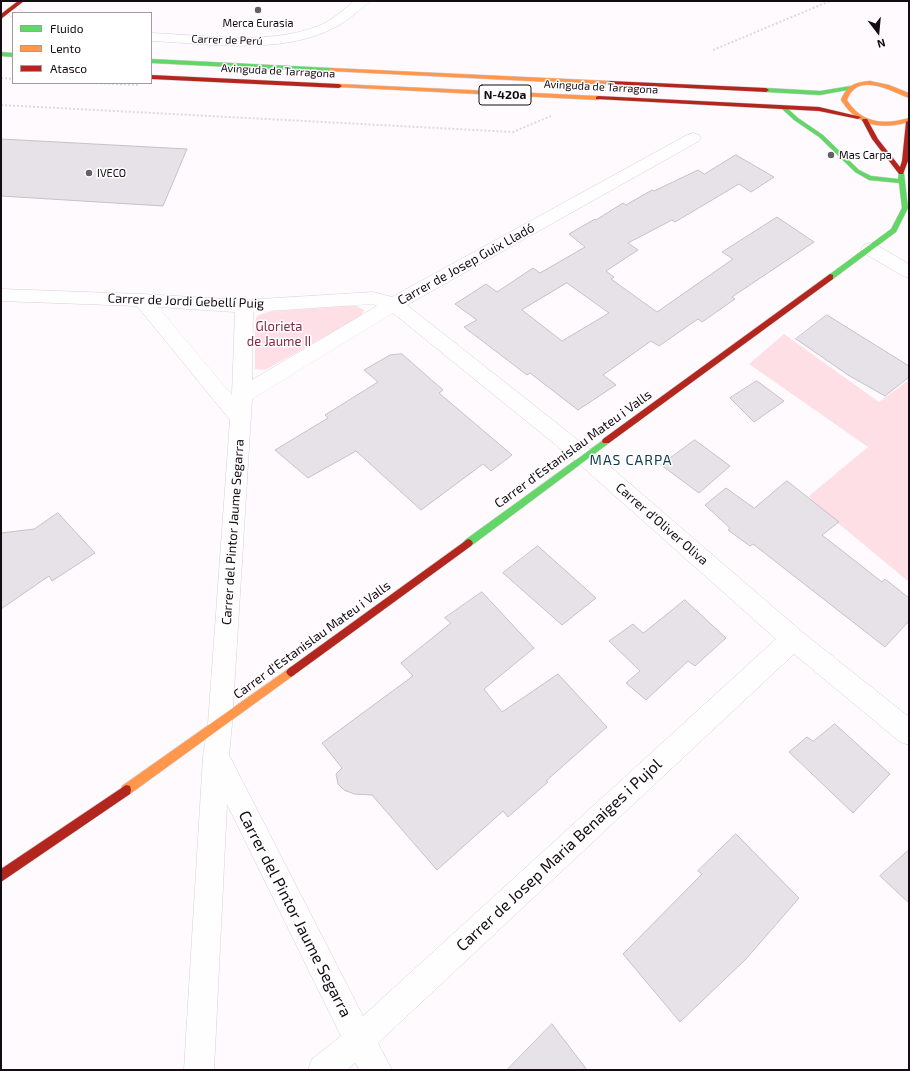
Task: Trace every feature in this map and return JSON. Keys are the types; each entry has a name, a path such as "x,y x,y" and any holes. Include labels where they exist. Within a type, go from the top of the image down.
{"main road":[{"path":"1,17 13,10 21,1"},
{"path":"1,54 12,55"},
{"name":"Avinguda de Tarragona","path":"152,61 820,93 851,88"},
{"name":"Avinguda de Tarragona","path":"152,77 783,107 819,110 862,118"},
{"name":"N-420a","path":"851,88 864,84 875,84 886,85 907,93"},
{"path":"851,88 844,97 845,104 850,110 862,118 901,177"},
{"path":"783,107 796,119 821,136 858,171 869,178 901,177"},
{"name":"N-420a","path":"862,118 890,124 909,121"},
{"path":"901,177 905,164 906,135 909,121"},
{"name":"Carrer d'Estanislau Mateu i Valls","path":"1,876 220,724 870,249 894,230 905,208 901,177"}],"street":[{"name":"Carrer de Perú","path":"152,37 267,42 303,36 330,26 363,1"},
{"name":"Carrer de Josep Guix Lladó","path":"242,395 394,304 693,138"},
{"path":"870,249 909,272"},
{"name":"Carrer de Jordi Gebellí Puig","path":"1,295 142,300 244,306 373,298 394,304"},
{"path":"142,300 240,419"},
{"name":"Carrer d'Oliver Oliva","path":"394,304 585,456 793,639 909,733"},
{"name":"Carrer del Pintor Jaume Segarra","path":"199,1070 216,757 220,724 242,395 244,306"},
{"name":"Carrer de Josep Maria Benaiges i Pujol","path":"323,1070 359,1040 793,639"},
{"name":"Carrer del Pintor Jaume Segarra","path":"216,757 359,1040 377,1070"}],"path":[{"path":"713,50 830,1"},
{"path":"1,78 12,79"},
{"path":"1,105 513,132 592,99"}],"green space":[{"name":"Glorieta de Jaume II","path":"357,306 364,310 360,317 265,370 255,369 255,322 257,316 266,312 291,308"},
{"path":"784,334 879,402 909,380 909,582 815,504 809,496 868,447 749,364"}],"building":[{"name":"IVECO","path":"1,139 187,149 163,206 1,196"},
{"path":"736,155 774,177 751,192 739,184 675,222 672,220 628,243 638,250 606,271 614,277 611,279 657,312 733,259 722,252 777,217 814,242 732,297 735,299 702,322 698,319 659,346 651,341 603,375 616,385 578,410 530,373 527,375 464,327 477,320 455,304 486,284 497,292 533,268 540,273 585,247 569,234 595,219 596,220 623,203 626,205 652,190 654,191 698,170 704,174","holes":["567,283 609,313 562,341 522,310"]},
{"path":"827,315 909,366 909,377 885,396 848,375 796,339"},
{"path":"402,354 443,390 439,393 512,455 491,471 483,464 421,510 356,451 308,478 275,450 328,418 325,415 378,382 364,370 390,355"},
{"path":"757,381 784,401 754,422 730,398"},
{"path":"695,440 730,466 699,493 661,465"},
{"path":"787,481 839,522 822,535 882,582 885,579 909,598 909,621 885,647 753,544 750,546 728,530 730,528 705,505 726,488 754,508"},
{"path":"58,513 95,553 52,581 49,576 1,609 1,533 34,529"},
{"path":"538,546 596,598 562,625 503,573"},
{"path":"482,592 534,648 484,689 502,712 558,674 607,727 508,817 503,811 437,870 372,795 354,794 344,790 338,784 336,774 342,768 322,743 413,676 401,663 451,623 445,618"},
{"path":"685,600 726,638 695,666 688,661 646,700 626,683 640,671 609,641 633,624 643,633"},
{"path":"835,724 890,774 853,813 789,752 807,737 813,741"},
{"path":"736,834 799,898 746,959 680,1022 623,954 702,874 698,871"},
{"path":"909,850 909,903 880,876"},
{"path":"552,1024 587,1070 507,1070"}],"traffic: fast":[{"path":"1,54 12,55"},
{"path":"152,61 331,70"},
{"path":"766,90 820,93 851,88"},
{"path":"783,107 796,119 821,136 857,171 869,178 902,181"},
{"path":"830,277 894,230 905,208 901,173"},
{"path":"468,543 606,441"}],"traffic: slow":[{"path":"331,70 610,83"},
{"path":"909,96 896,89 870,83 854,86 847,92 844,100 856,115 872,122 891,124 909,120"},
{"path":"339,86 598,98"},
{"path":"126,790 291,672"}],"traffic: jam":[{"path":"1,17 21,1"},
{"path":"152,77 339,86"},
{"path":"610,83 766,90"},
{"path":"598,98 819,109 858,117"},
{"path":"865,120 875,139 901,173 905,161 909,122"},
{"path":"606,441 830,277"},
{"path":"291,672 468,543"},
{"path":"1,876 126,790"}],"place":[{"name":"Merca Eurasia","path":"258,10"},
{"name":"Mas Carpa","path":"831,155"},
{"name":"IVECO","path":"89,173"}],"district":[{"name":"MAS CARPA","path":"631,460"}]}
